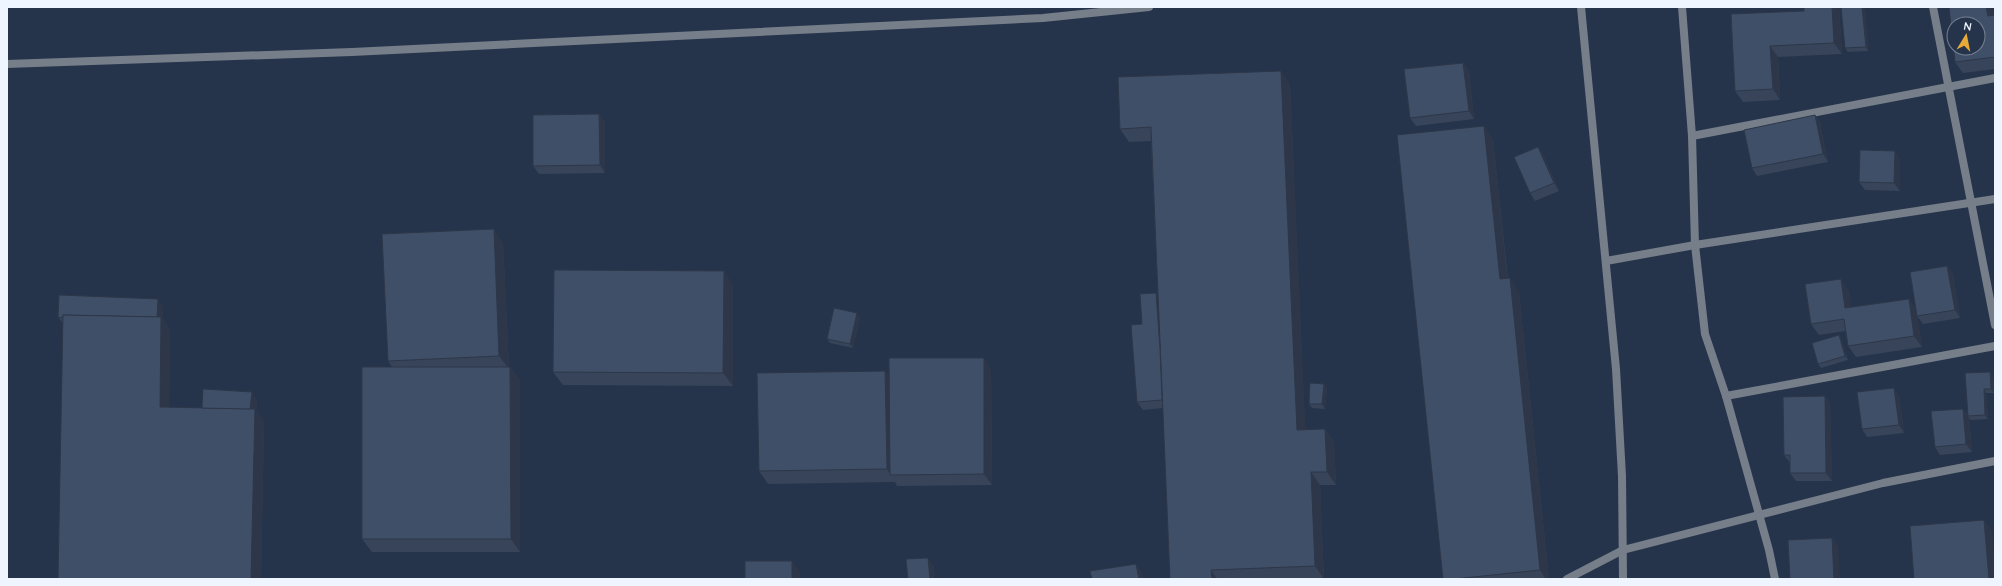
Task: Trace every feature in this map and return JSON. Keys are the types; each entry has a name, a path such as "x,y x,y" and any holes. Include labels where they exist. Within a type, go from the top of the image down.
{"street":[{"path":"7,64 352,52 1043,18 1149,7"},
{"path":"1581,7 1616,369 1622,476 1623,579"},
{"path":"1682,7 1692,136 1695,245 1705,334 1726,396 1759,514 1775,579"},
{"path":"1933,7 1995,325"},
{"path":"1692,136 1995,78"},
{"path":"1606,261 1695,245 1995,199"},
{"path":"1726,396 1995,346"},
{"path":"1567,579 1623,550 1883,483 1995,461"}],"building":[{"path":"1804,7 1832,7 1834,43 1770,46 1773,89 1735,91 1731,14 1804,11"},
{"path":"1841,7 1862,7 1866,47 1845,48"},
{"path":"1949,7 1986,7 1988,16 1995,15 1995,57 1955,62 1954,56 1986,56 1986,16 1950,16"},
{"path":"1463,63 1469,111 1410,118 1404,69"},
{"path":"1281,71 1297,430 1325,429 1327,472 1311,472 1315,566 1211,570 1212,579 1170,579 1151,127 1120,129 1118,77"},
{"path":"599,114 600,165 533,166 533,115"},
{"path":"1815,115 1823,154 1752,168 1744,130"},
{"path":"1484,126 1500,279 1510,278 1540,570 1443,579 1397,135"},
{"path":"1538,147 1554,183 1530,193 1514,157"},
{"path":"1860,150 1895,151 1894,183 1859,182"},
{"path":"494,229 499,356 388,361 382,234"},
{"path":"1947,266 1955,310 1917,316 1910,272"},
{"path":"554,270 724,271 723,373 553,372"},
{"path":"1841,279 1845,308 1909,299 1914,336 1848,346 1844,319 1811,324 1805,284"},
{"path":"1156,293 1162,400 1137,402 1131,325 1142,324 1140,294"},
{"path":"59,295 158,299 157,317 63,315 63,318 58,317"},
{"path":"834,308 857,313 850,344 827,339"},
{"path":"63,315 161,317 160,407 255,409 251,579 58,579"},
{"path":"1839,335 1845,356 1818,364 1812,343"},
{"path":"889,358 984,358 984,474 890,475"},
{"path":"362,367 510,367 511,539 362,539"},
{"path":"885,371 887,469 759,471 757,373"},
{"path":"1990,372 1991,389 1984,389 1985,415 1968,416 1965,373"},
{"path":"1310,383 1324,384 1322,404 1309,404"},
{"path":"1894,388 1899,425 1862,429 1857,392"},
{"path":"203,389 252,392 250,409 202,408"},
{"path":"1825,396 1826,473 1790,473 1790,455 1784,455 1783,397"},
{"path":"1963,409 1966,444 1935,447 1931,411"},
{"path":"1984,520 1989,579 1914,579 1910,526"},
{"path":"1832,538 1834,579 1790,579 1788,540"},
{"path":"928,558 930,579 908,579 906,559"},
{"path":"745,561 792,561 792,579 745,579"},
{"path":"1136,564 1139,579 1092,579 1090,571"}]}
